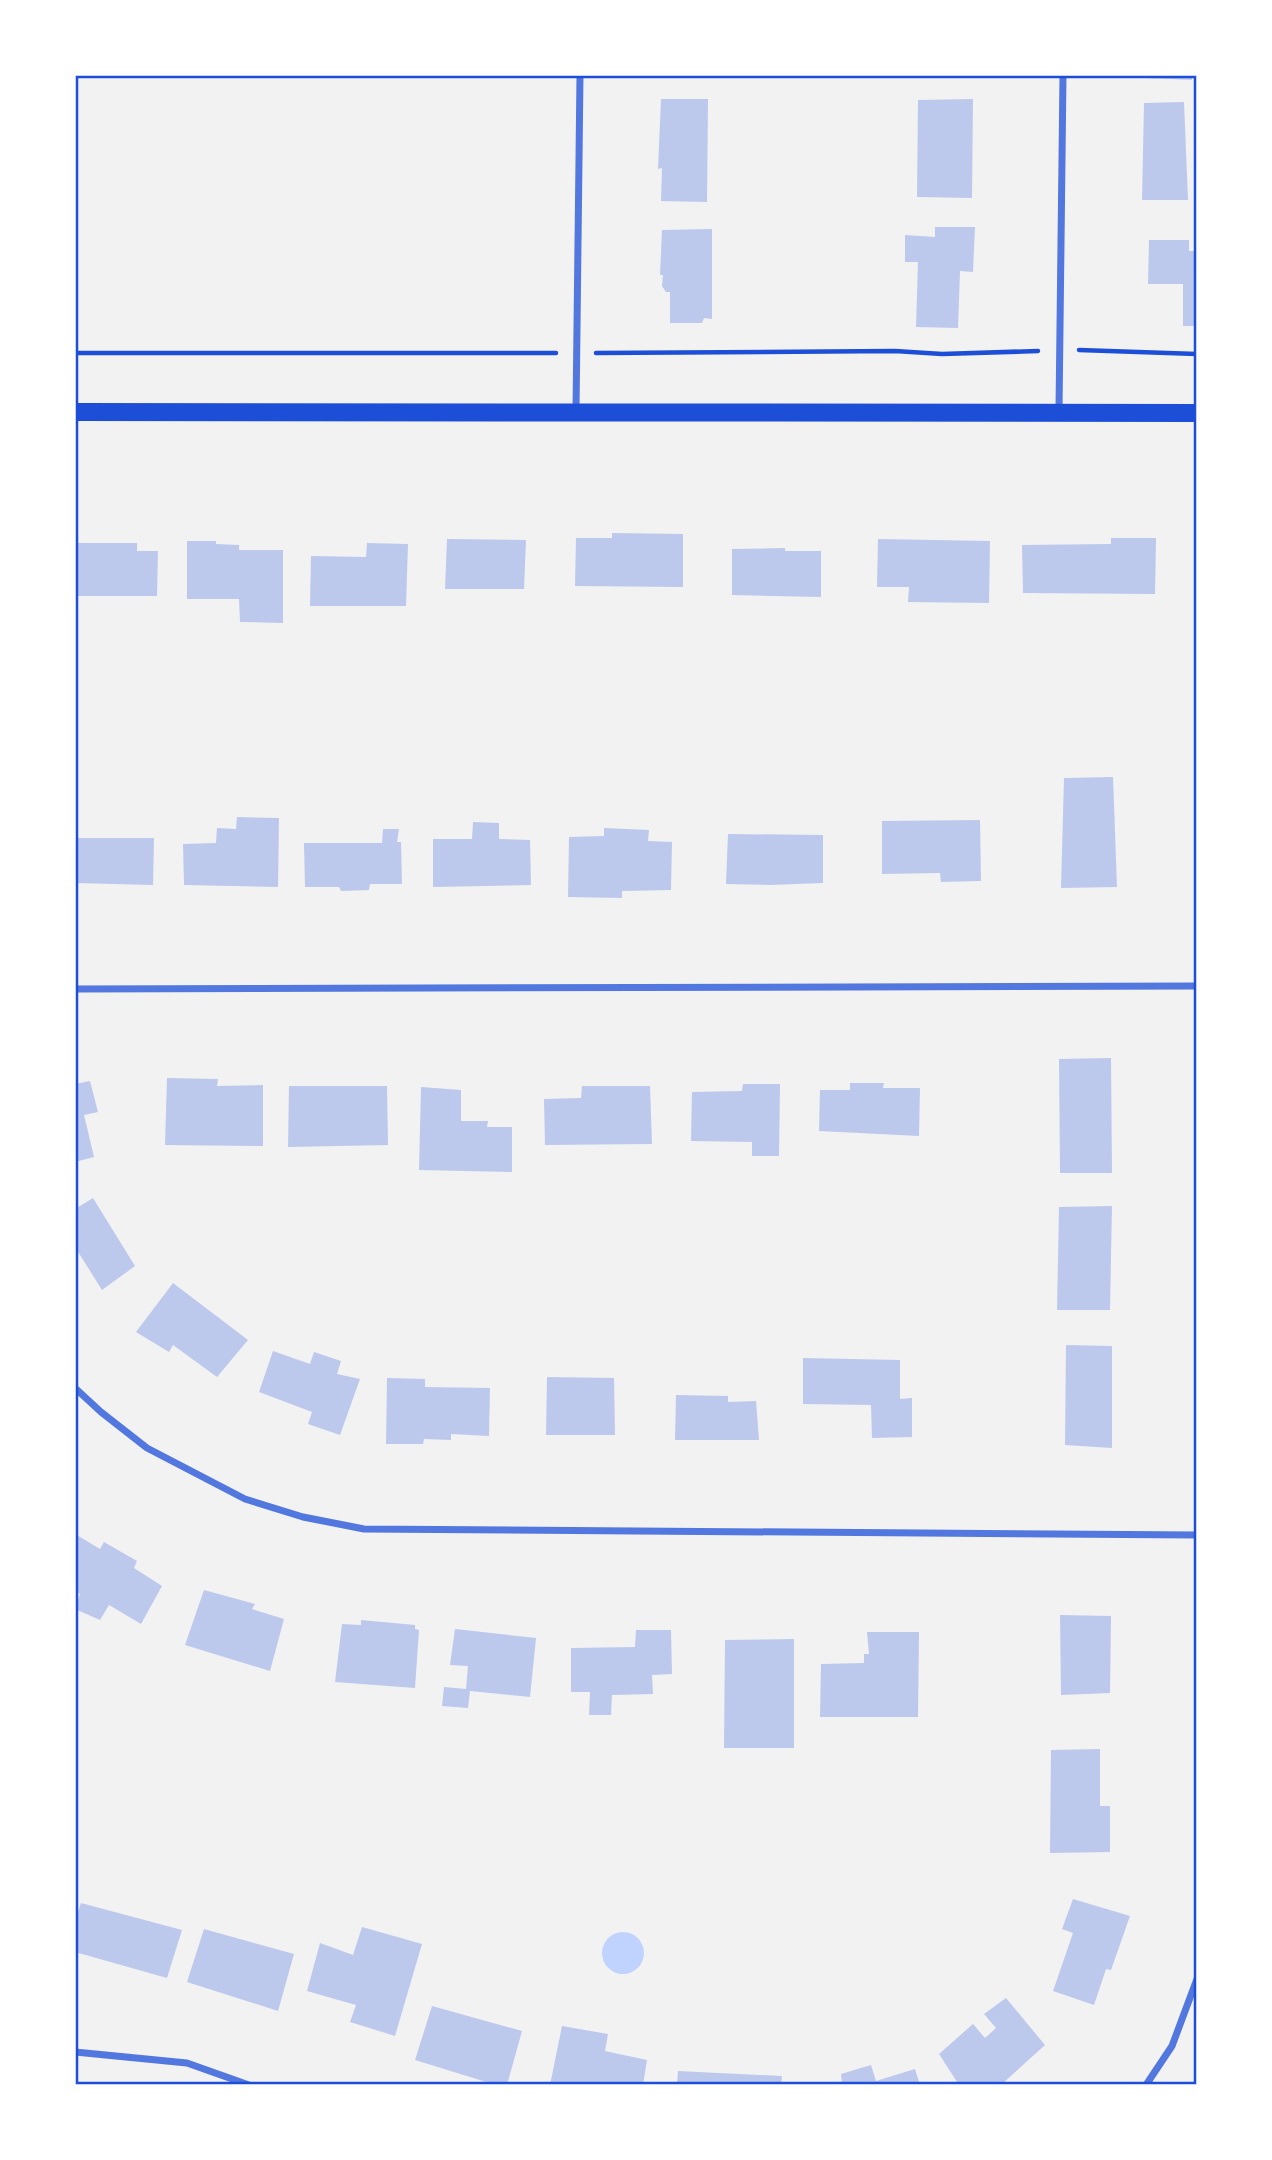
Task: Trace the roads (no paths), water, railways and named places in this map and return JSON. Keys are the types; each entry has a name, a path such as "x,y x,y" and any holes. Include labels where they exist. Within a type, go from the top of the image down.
{"main road":[{"path":"75,412 1197,413"}],"street":[{"path":"576,412 580,75"},
{"path":"1059,411 1063,75"},
{"path":"75,989 1197,986"},
{"path":"75,1388 147,1448 245,1499 303,1517 364,1529 1197,1535"},
{"path":"1146,2085 1172,2046 1197,1979"},
{"path":"75,2052 187,2063 248,2085"}],"water":[{"path":"623,1932 638,1938 644,1953 638,1968 623,1974 608,1968 602,1953 608,1938"}]}
